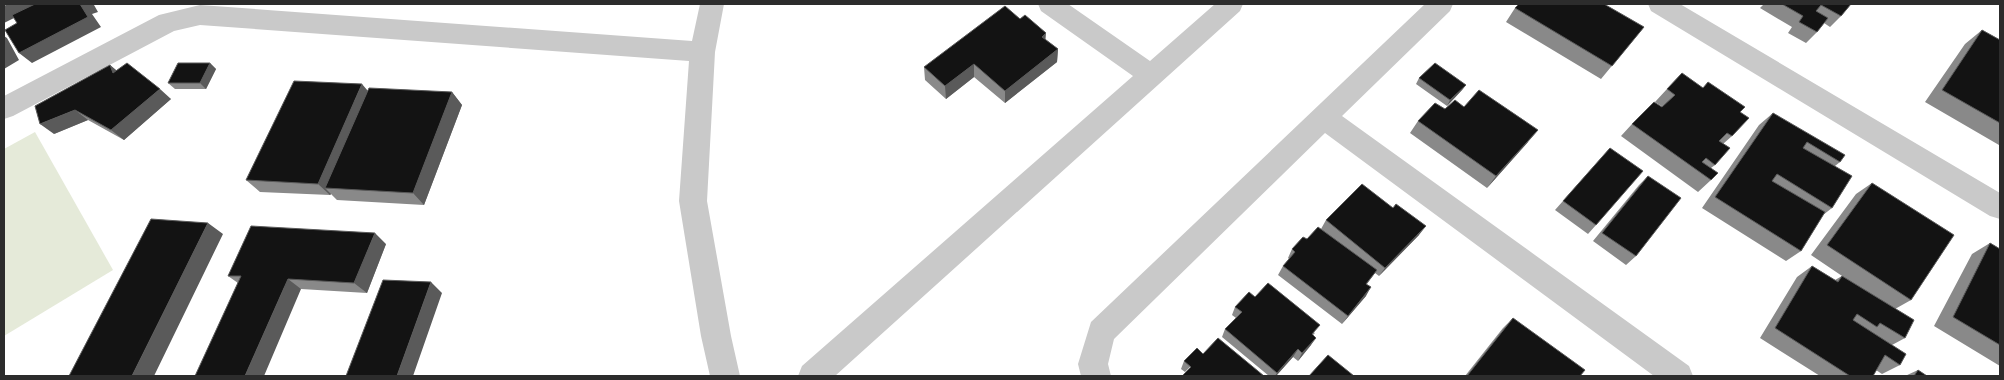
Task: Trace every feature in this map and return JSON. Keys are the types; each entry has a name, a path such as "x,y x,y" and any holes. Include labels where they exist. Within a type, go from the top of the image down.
{"street":[{"path":"712,4 702,52 693,201 716,336 725,376"},
{"path":"1050,4 1151,75"},
{"path":"813,376 1231,4"},
{"path":"1096,376 1092,364 1101,332 1441,4"},
{"path":"1660,4 2000,207"},
{"path":"4,108 162,13 702,52"},
{"path":"1324,117 1678,376"}],"green space":[{"path":"35,132 113,270 4,336 4,149"}],"building":[{"path":"35,4 80,4 88,17 19,53 5,30 17,23 12,15"},
{"path":"1519,4 1604,4 1644,27 1612,66 1515,8"},
{"path":"1782,4 1851,4 1841,16 1821,5 1816,11 1828,18 1817,32 1799,22 1803,16"},
{"path":"1005,6 1020,19 1025,15 1046,33 1042,37 1058,49 1005,91 974,64 945,86 924,67"},
{"path":"1982,30 2000,40 2000,123 1942,90"},
{"path":"127,63 160,89 111,130 75,110 40,124 35,106 110,65 113,73"},
{"path":"178,63 210,63 200,83 168,83"},
{"path":"1435,63 1466,85 1450,100 1419,78"},
{"path":"1682,73 1703,88 1708,82 1745,107 1740,112 1749,118 1732,136 1727,133 1719,141 1730,148 1715,165 1706,158 1702,162 1718,173 1711,180 1632,124 1654,102 1662,107 1675,95 1667,89"},
{"path":"294,81 362,84 318,184 246,180"},
{"path":"369,88 452,92 413,193 325,188"},
{"path":"1479,90 1538,130 1496,176 1418,121 1435,103 1445,109 1455,100 1464,107"},
{"path":"1773,113 1845,155 1840,162 1807,142 1803,148 1852,176 1832,208 1777,174 1772,181 1825,212 1801,251 1715,197"},
{"path":"1610,148 1643,171 1596,225 1563,201"},
{"path":"1648,176 1681,198 1636,256 1602,233"},
{"path":"1872,183 1954,235 1911,300 1827,245"},
{"path":"1362,184 1393,208 1396,204 1426,226 1385,268 1326,220"},
{"path":"151,219 208,223 132,376 69,376"},
{"path":"251,226 375,233 354,283 288,279 245,376 195,376 241,276 228,276"},
{"path":"1318,227 1377,270 1366,284 1371,287 1348,316 1283,266 1295,252 1292,249 1303,237 1307,239"},
{"path":"1990,243 2000,249 2000,345 1953,317"},
{"path":"1812,266 1838,282 1842,276 1914,320 1905,338 1880,323 1877,327 1857,314 1853,320 1906,354 1900,365 1885,355 1873,376 1850,376 1775,328"},
{"path":"383,280 431,282 397,376 346,376"},
{"path":"1268,283 1320,325 1312,334 1316,338 1302,353 1298,349 1277,373 1225,329 1242,312 1235,307 1249,292 1255,297"},
{"path":"1513,318 1585,370 1580,376 1467,376"},
{"path":"1218,338 1264,376 1182,376 1191,367 1184,361 1197,348 1203,354"},
{"path":"1328,355 1354,376 1309,376"},
{"path":"1918,370 1927,376 1914,376"}]}
